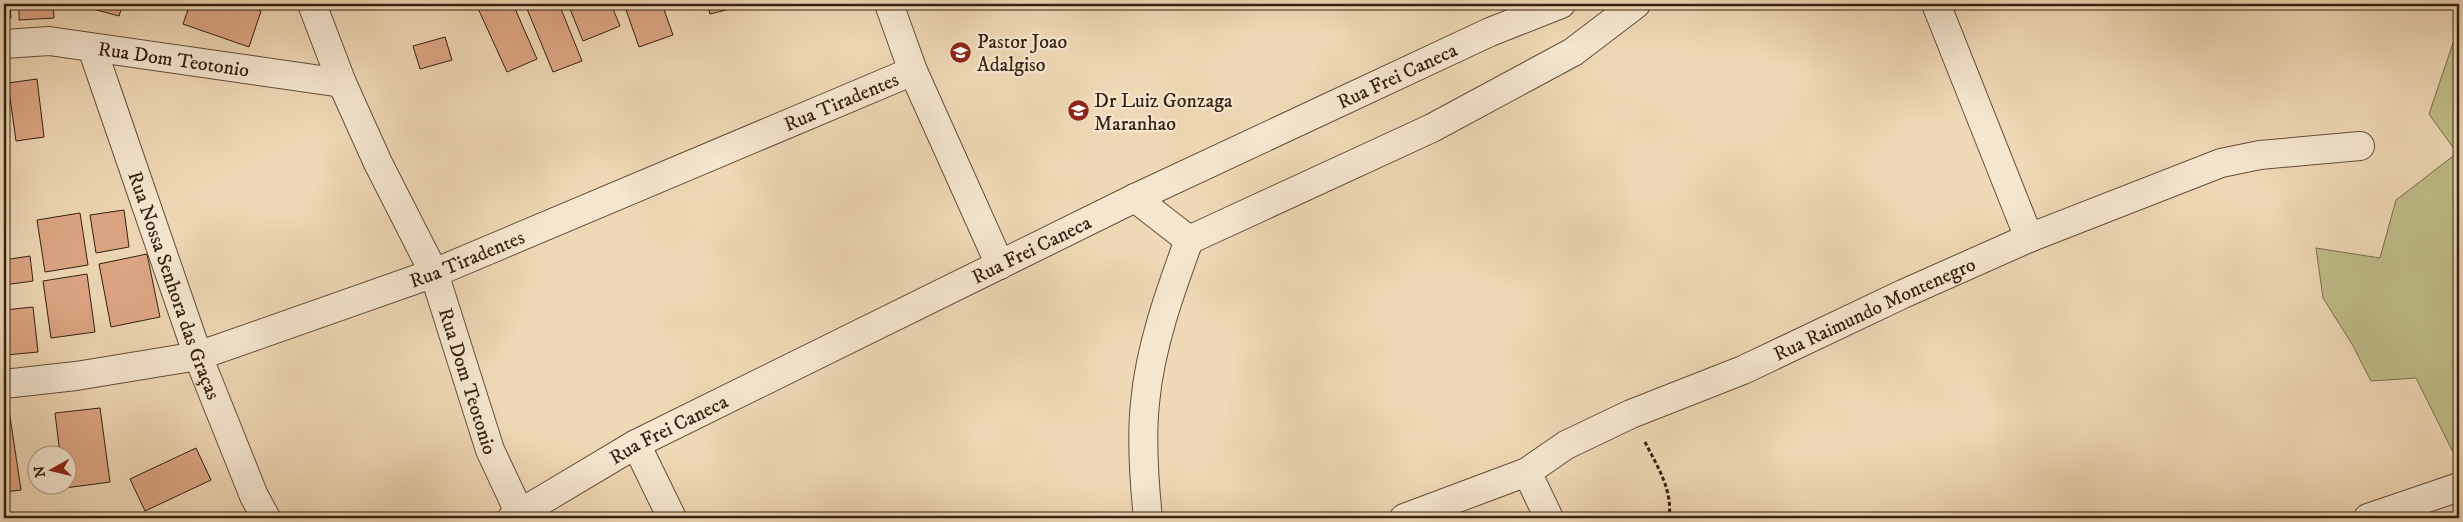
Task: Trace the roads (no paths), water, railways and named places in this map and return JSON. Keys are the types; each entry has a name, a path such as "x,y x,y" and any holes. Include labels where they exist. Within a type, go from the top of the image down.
{"street":[{"name":"Rua Dom Teotonio","path":"312,4 342,83 378,163 434,273 490,450 516,516"},
{"path":"889,4 913,71 1000,265"},
{"name":"Rua Frei Caneca","path":"516,516 636,444 1135,198 1490,32 1561,4"},
{"path":"1148,518 1144,474 1144,403 1157,338 1190,240 1432,128 1573,52 1636,4"},
{"path":"1936,4 2029,238"},
{"name":"Rua Dom Teotonio","path":"4,44 49,41 342,83"},
{"name":"Rua Nossa Senhora das Graças","path":"92,48 198,356 254,496 266,518"},
{"name":"Rua Tiradentes","path":"4,384 76,376 198,356 434,273 913,71"},
{"name":"Rua Raimundo Montenegro","path":"1404,518 1527,472 1566,445 1631,414 1743,370 1903,294 2029,238 2221,163 2260,155 2360,146"},
{"path":"1135,198 1190,240"},
{"path":"636,444 672,518"},
{"path":"1527,472 1549,518"},
{"path":"2368,518 2459,487"}],"place":[{"name":"Pastor Joao Adalgiso","path":"961,52"},
{"name":"Dr Luiz Gonzaga Maranhao","path":"1078,111"}]}
